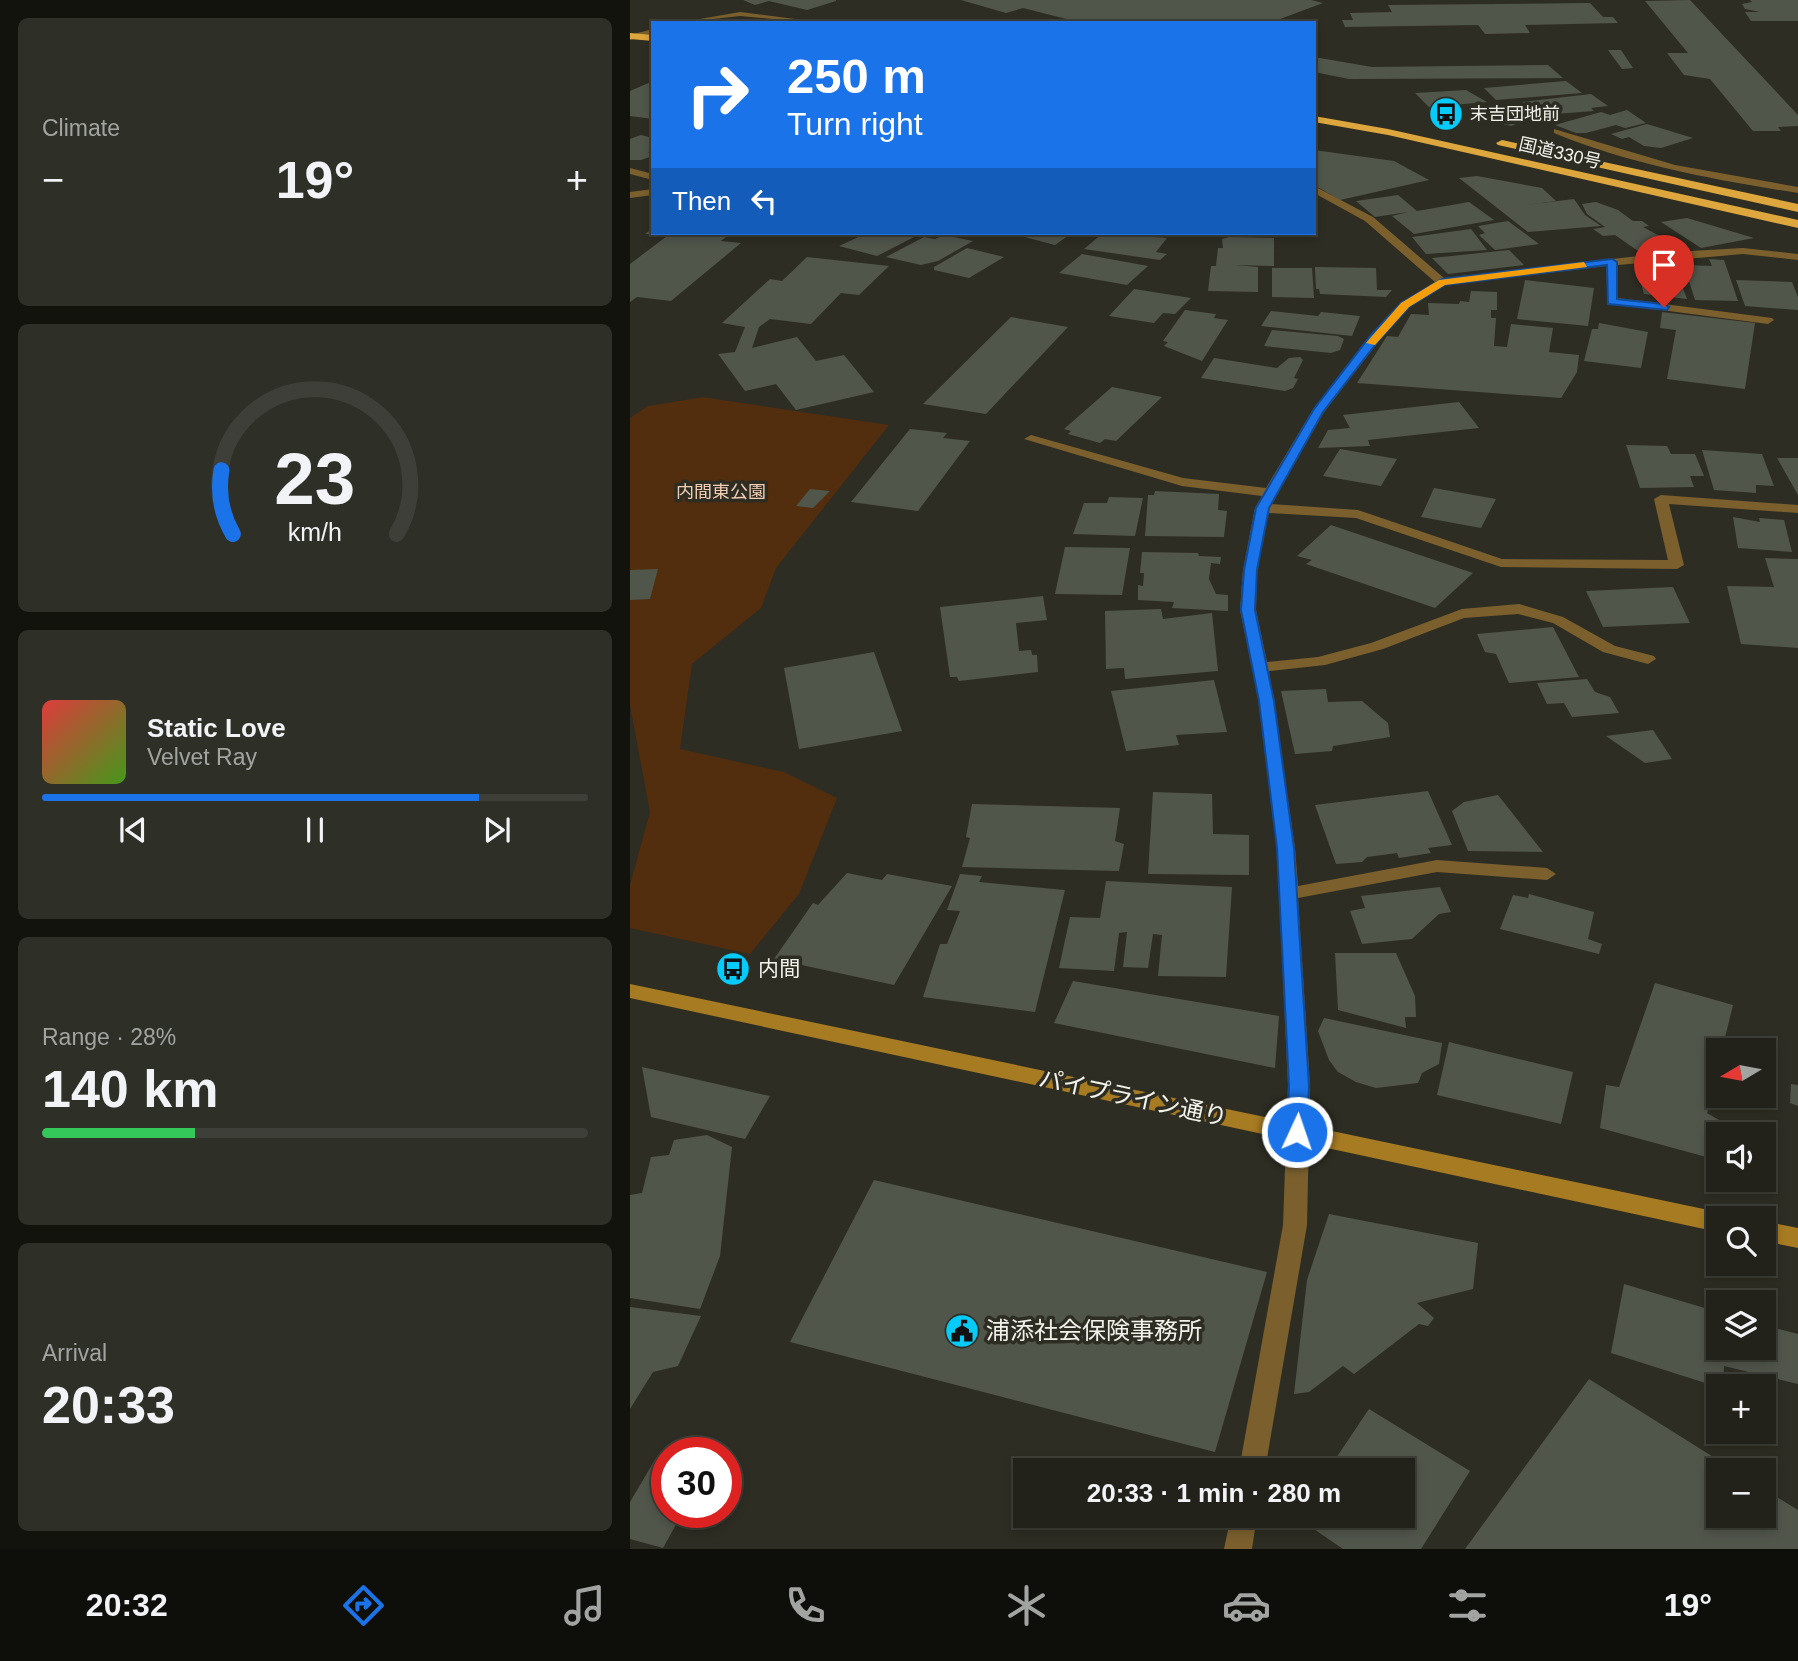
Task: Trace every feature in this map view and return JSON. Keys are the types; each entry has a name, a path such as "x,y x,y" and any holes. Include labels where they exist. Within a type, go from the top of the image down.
{"highway":[{"path":"641,24 651,25"},
{"path":"631,37 651,38"},
{"path":"1316,107 1408,123"},
{"name":"国道330号","path":"1316,119 1388,132 1798,224"},
{"name":"国道330号","path":"1489,140 1798,208"}],"main road":[{"name":"パイプライン通り","path":"630,991 1706,1219"},
{"path":"1776,1233 1798,1238"}],"street":[{"path":"694,21 740,14 795,21"},
{"path":"631,37 651,32"},
{"path":"1557,131 1582,142 1781,182 1798,190"},
{"path":"630,171 651,176"},
{"path":"1774,203 1783,193 1781,182"},
{"path":"1316,190 1369,219 1442,282"},
{"path":"630,195 651,192"},
{"path":"1254,1458 1295,1225 1299,1086 1286,848 1248,610 1250,570 1262,508 1318,411 1375,338 1405,305 1442,282 1612,262 1744,251 1798,257"},
{"path":"1612,262 1612,301 1768,320"},
{"path":"1031,439 1182,482 1271,493"},
{"path":"1262,508 1358,514 1501,563 1677,565 1661,499 1798,509"},
{"path":"1259,667 1319,662 1377,646 1462,614 1519,609 1558,620 1609,649 1648,659"},
{"path":"1287,894 1437,866 1547,874"},
{"path":"1238,1549 1242,1528"}],"green space":[{"name":"内間東公園","path":"703,397 889,425 776,568 761,608 692,664 680,749 784,772 837,798 799,894 750,954 630,928 630,885 650,812 630,705 630,418 648,406"}],"building":[{"path":"743,0 836,1 807,10 769,1 755,5"},
{"path":"961,0 1311,0 1323,3 1274,21 1074,21 1023,8 1006,13"},
{"path":"1690,0 1798,115 1798,126 1778,127 1781,131 1753,131 1710,79 1684,75 1667,53 1688,53 1645,1"},
{"path":"1750,0 1798,0 1798,21 1751,21 1745,12 1760,12 1745,9 1742,4 1752,2"},
{"path":"1590,3 1603,17 1613,17 1618,23 1525,25 1530,33 1485,34 1478,25 1345,27 1342,20 1353,20 1350,13 1392,12 1388,5"},
{"path":"1608,50 1621,50 1633,68 1622,69"},
{"path":"1316,57 1372,67 1548,65 1563,78 1349,79 1316,72"},
{"path":"1566,81 1582,93 1496,100 1484,88"},
{"path":"651,82 651,119 630,116 630,91"},
{"path":"1466,90 1487,102 1429,107 1415,93"},
{"path":"1591,94 1608,106 1591,108 1594,111 1542,115 1522,102"},
{"path":"1627,110 1646,123 1625,128 1616,125 1586,133 1576,133 1555,125 1601,112 1610,115"},
{"path":"1515,112 1529,119 1511,126 1488,120"},
{"path":"1647,124 1693,138 1661,148 1644,146 1629,137 1622,139 1611,134"},
{"path":"641,135 651,138 651,151 648,152 651,157 630,160 630,139"},
{"path":"1316,150 1394,161 1429,180 1340,200 1316,186"},
{"path":"1477,176 1542,188 1556,201 1502,208 1574,199 1585,215 1601,226 1528,232 1459,178"},
{"path":"1398,195 1417,211 1469,202 1494,220 1414,234 1392,216 1408,212 1375,217 1356,201"},
{"path":"1596,202 1618,210 1633,221 1642,221 1649,226 1643,227 1680,247 1638,251 1615,235 1603,236 1593,229 1605,227 1587,214 1582,204"},
{"path":"1687,218 1754,238 1701,248 1661,222"},
{"path":"1508,221 1539,244 1495,250 1479,235 1485,233 1478,226"},
{"path":"1471,229 1487,250 1426,254 1412,237"},
{"path":"656,235 728,235 721,241 741,243 671,301 637,297 630,302 630,264 667,236"},
{"path":"863,235 918,235 877,256 839,246"},
{"path":"944,235 973,241 938,261 921,265 886,257 924,237 935,239"},
{"path":"1017,235 1069,235 1055,245"},
{"path":"1101,235 1167,238 1156,252 1167,254 1160,260 1084,249"},
{"path":"1274,238 1274,266 1235,265 1258,267 1258,292 1208,291 1211,266 1216,266 1218,248 1223,248 1222,239"},
{"path":"967,248 1004,257 969,278 934,270 934,267"},
{"path":"1509,250 1524,265 1448,274 1432,258"},
{"path":"1082,254 1148,266 1127,285 1059,273"},
{"path":"807,257 889,266 859,295 841,293 811,324 770,319 759,327 752,348 797,337 816,361 844,355 874,392 796,410 776,384 745,391 718,354 735,352 745,327 722,323 770,279 782,281"},
{"path":"1709,259 1724,260 1738,301 1695,300 1684,265 1712,266"},
{"path":"1315,267 1376,268 1377,290 1392,290 1386,297 1320,294 1319,289 1316,289"},
{"path":"1272,268 1312,268 1314,298 1272,297"},
{"path":"1637,268 1676,269 1687,299 1644,294"},
{"path":"1525,280 1594,288 1588,326 1517,319"},
{"path":"1736,280 1792,282 1798,297 1798,310 1745,306"},
{"path":"1134,289 1191,298 1175,314 1163,313 1154,323 1109,316"},
{"path":"1471,291 1497,292 1497,310 1491,310 1491,318 1496,318 1494,346 1507,347 1511,324 1553,328 1549,352 1579,355 1577,372 1561,398 1357,383 1387,336 1398,337 1411,314 1429,315 1428,303 1469,302"},
{"path":"1185,310 1216,314 1214,318 1228,320 1202,361 1164,346 1168,342 1163,341"},
{"path":"1271,311 1318,316 1321,312 1360,316 1352,336 1261,326"},
{"path":"1662,312 1755,323 1745,389 1667,379 1676,330 1660,328"},
{"path":"1011,317 1068,327 986,414 923,404"},
{"path":"1599,323 1648,332 1641,368 1584,361 1592,329 1598,329"},
{"path":"1272,330 1338,336 1344,339 1340,350 1331,353 1264,346"},
{"path":"1300,357 1303,360 1294,378 1298,379 1293,388 1285,391 1201,378 1214,358 1277,368 1289,358"},
{"path":"1112,387 1162,397 1116,441 1105,439 1100,443 1068,434 1071,431 1064,429"},
{"path":"1459,402 1479,428 1368,440 1370,446 1318,448 1328,430 1350,428 1343,415"},
{"path":"910,429 947,433 943,438 970,441 918,511 851,502"},
{"path":"1626,445 1667,446 1671,454 1695,454 1704,476 1690,476 1694,487 1640,488"},
{"path":"1340,449 1397,459 1381,486 1323,476"},
{"path":"1702,450 1762,454 1774,486 1756,485 1756,493 1714,490"},
{"path":"1777,458 1798,458 1798,495"},
{"path":"1434,488 1496,499 1481,528 1421,517"},
{"path":"810,489 830,491 813,508 796,506"},
{"path":"1155,491 1219,494 1218,510 1227,511 1224,537 1145,536 1148,495 1154,495"},
{"path":"1109,497 1143,498 1135,536 1073,534 1084,503 1107,503"},
{"path":"1733,517 1760,522 1759,518 1784,520 1792,552 1738,548"},
{"path":"1331,525 1473,573 1435,608 1306,564 1312,560 1297,556"},
{"path":"1065,547 1130,548 1122,595 1055,594"},
{"path":"1142,552 1198,553 1199,556 1221,557 1220,564 1211,563 1209,579 1216,594 1228,595 1228,611 1172,608 1174,602 1138,600 1138,585 1143,586 1144,573 1140,573"},
{"path":"1765,558 1798,559 1798,648 1741,644 1727,586 1774,587"},
{"path":"658,569 650,599 630,600 630,570"},
{"path":"1673,587 1690,623 1603,627 1586,591"},
{"path":"1043,596 1047,620 1016,623 1019,651 1031,650 1032,655 1037,655 1038,672 959,681 957,677 950,677 940,607"},
{"path":"1161,609 1163,619 1212,613 1218,671 1125,679 1124,668 1106,669 1105,611"},
{"path":"1553,627 1579,677 1509,683 1496,654 1485,652 1477,634"},
{"path":"874,652 902,731 799,749 784,668"},
{"path":"1587,679 1595,692 1610,697 1619,713 1572,717 1564,703 1547,704 1537,683"},
{"path":"1214,680 1227,732 1176,735 1179,745 1126,751 1111,691"},
{"path":"1326,689 1328,702 1362,701 1388,723 1390,737 1333,746 1332,751 1295,754 1281,691"},
{"path":"1653,730 1672,759 1645,763 1606,736"},
{"path":"1428,791 1452,845 1428,848 1431,853 1399,858 1397,853 1367,857 1362,862 1336,864 1315,805"},
{"path":"1153,792 1212,794 1213,834 1249,835 1249,875 1148,874"},
{"path":"1498,795 1543,852 1468,851 1452,811 1464,802"},
{"path":"972,804 1120,808 1115,841 1124,844 1119,871 962,867 970,838 966,837"},
{"path":"847,873 882,880 887,874 952,886 894,985 774,959 813,903 818,905"},
{"path":"960,874 982,876 979,882 1065,890 1035,1012 923,997 940,944 947,944 960,911 947,910"},
{"path":"1106,881 1232,887 1226,977 1158,976 1162,935 1153,934 1148,968 1123,967 1127,932 1119,933 1114,971 1059,968 1070,917 1100,918"},
{"path":"1440,887 1451,912 1439,914 1412,939 1362,944 1350,911 1365,908 1361,896"},
{"path":"1529,894 1594,912 1588,939 1602,944 1599,954 1500,929 1513,895 1528,898"},
{"path":"1335,953 1396,953 1415,996 1416,1017 1405,1017 1406,1028 1338,1010"},
{"path":"1073,981 1279,1016 1275,1068 1054,1023"},
{"path":"1655,983 1733,1005 1725,1038 1706,1038 1706,1108 1709,1108 1707,1113 1719,1120 1706,1122 1706,1157 1600,1128 1606,1085 1619,1087"},
{"path":"1324,1018 1442,1043 1439,1064 1422,1073 1418,1083 1376,1088 1356,1082 1338,1072 1329,1060 1318,1031"},
{"path":"1449,1042 1573,1072 1561,1124 1437,1095"},
{"path":"642,1067 770,1096 745,1139 651,1117"},
{"path":"1791,1084 1798,1085 1798,1106 1790,1103"},
{"path":"707,1135 732,1147 720,1256 700,1309 630,1298 630,1195 642,1193 651,1157 669,1155 674,1140"},
{"path":"874,1180 1267,1272 1215,1452 790,1342"},
{"path":"1329,1214 1478,1243 1473,1289 1417,1303 1434,1318 1428,1326 1419,1324 1354,1374 1343,1366 1309,1392 1294,1394 1307,1280"},
{"path":"1624,1284 1706,1308 1706,1360 1776,1360 1776,1328 1798,1334 1798,1384 1776,1379 1776,1374 1757,1374 1724,1366 1724,1374 1706,1374 1706,1383 1611,1353"},
{"path":"630,1307 701,1316 678,1366 653,1372 630,1409"},
{"path":"1589,1379 1715,1458 1706,1458 1706,1528 1776,1528 1776,1496 1798,1510 1798,1549 1465,1549"},
{"path":"1369,1409 1470,1471 1421,1549 1343,1549 1312,1528 1415,1528 1415,1458 1336,1458"},
{"path":"651,1466 651,1528 674,1528 663,1548 630,1539 630,1502"}],"slow traffic":[{"path":"1371,343 1405,305 1442,282 1584,265"}],"place":[{"name":"末吉団地前","path":"1446,114"},
{"name":"内間","path":"733,969"},
{"name":"浦添社会保険事務所","path":"962,1331"}],"route":[{"path":"1297,1132 1299,1086 1286,848 1267,701 1248,610 1250,570 1259,535 1262,508 1318,411 1375,338 1405,305 1442,282 1612,262 1612,301 1664,307"}]}
